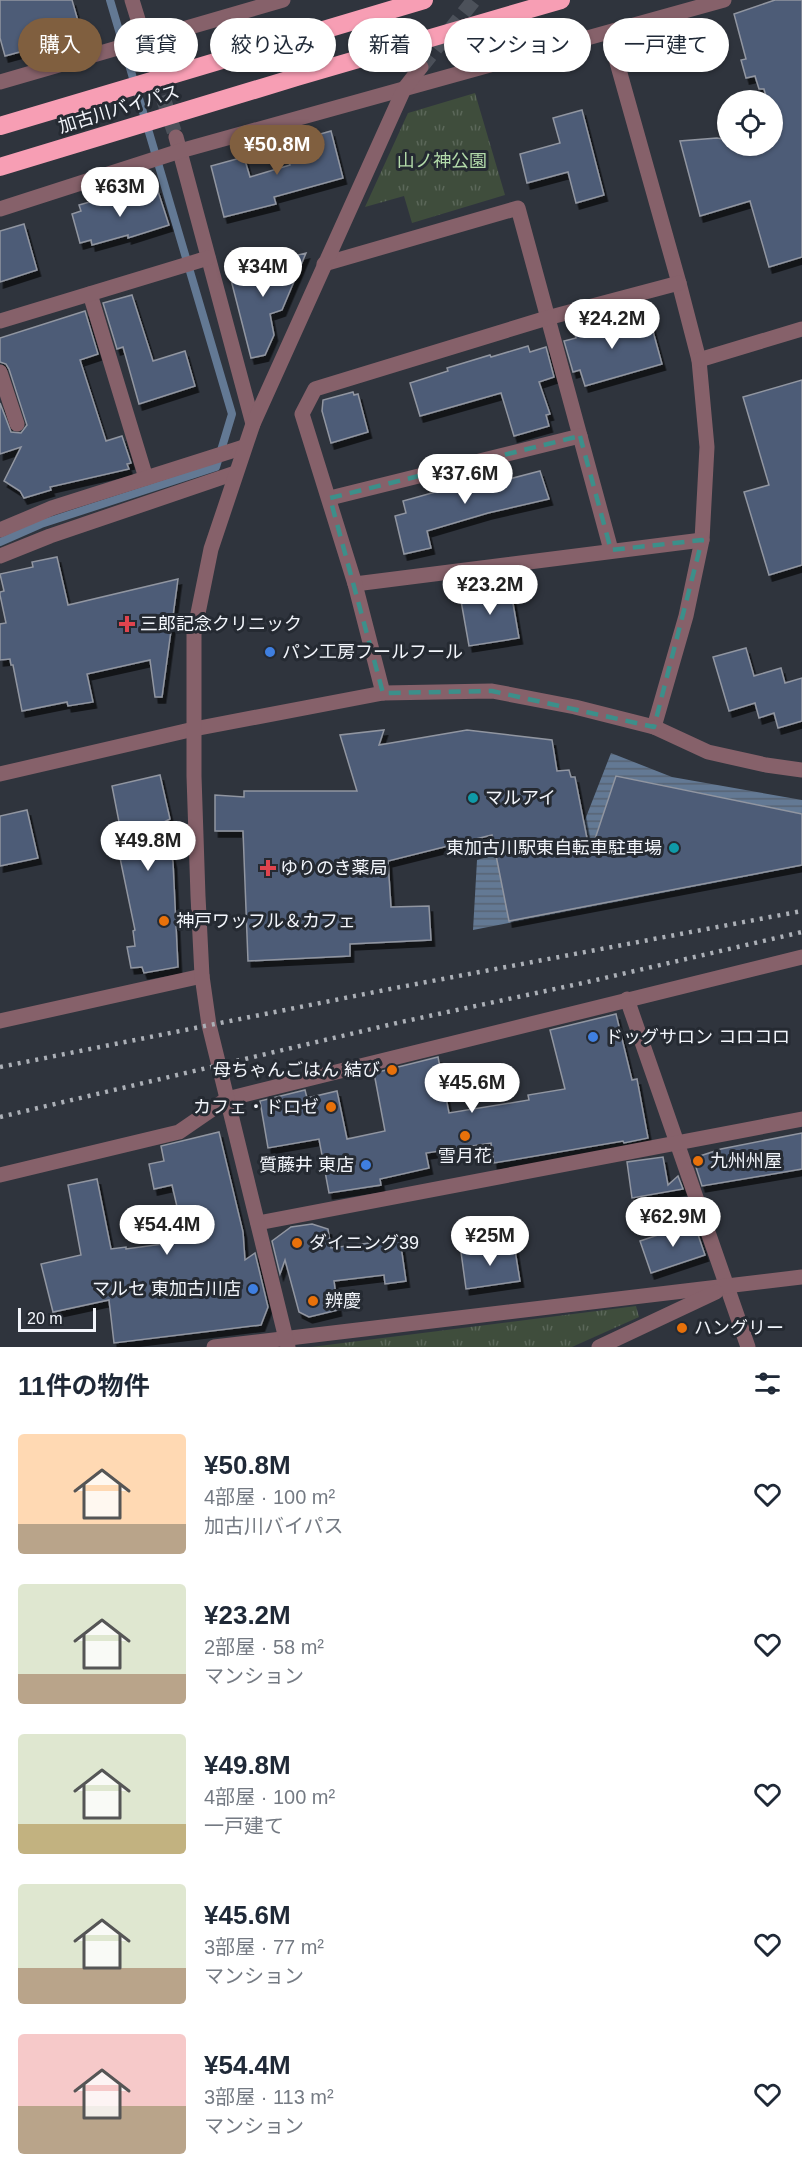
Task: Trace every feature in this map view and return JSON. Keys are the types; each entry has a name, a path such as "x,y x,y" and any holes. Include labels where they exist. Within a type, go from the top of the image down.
{"highway":[{"name":"加古川バイパス","path":"0,126 424,0"},
{"name":"加古川バイパス","path":"0,167 309,73 561,0"}],"street":[{"path":"132,0 137,18"},
{"path":"198,29 283,0"},
{"path":"661,18 724,0"},
{"path":"0,209 178,144 404,88 603,35"},
{"path":"0,82 114,54"},
{"path":"287,1342 209,1025 202,976 194,776 194,633 211,549 253,424 404,88 417,72"},
{"path":"620,72 680,283 699,360 707,447 702,540 686,616 654,727"},
{"path":"178,144 253,424"},
{"path":"324,264 518,208 611,550"},
{"path":"0,321 208,258"},
{"path":"383,693 355,584 302,414 315,389 547,318 680,283"},
{"path":"90,294 146,478"},
{"path":"699,360 802,329"},
{"path":"0,372 17,424"},
{"path":"330,498 580,436"},
{"path":"0,530 52,508 244,447"},
{"path":"0,556 50,536 235,473"},
{"path":"355,584 702,540"},
{"path":"0,774 194,729 383,693 492,691 575,707 654,727 708,752 766,765 802,770"},
{"path":"0,1175 179,1132 227,1099 802,957"},
{"path":"0,1021 202,976"},
{"path":"627,999 748,1347"},
{"path":"258,1223 802,1119"},
{"path":"214,1347 287,1342 802,1277"},
{"path":"599,1347 727,1287"}],"highlighted area":[{"path":"580,436 611,550 702,540 654,727 492,691 383,693 330,498"}],"green space":[{"name":"山ノ神公園","path":"475,93 505,195 412,223 404,196 365,207 408,113"},
{"path":"636,1306 639,1317 572,1347 311,1347"}],"water":[{"name":"東加古川駅東自転車駐車場","path":"611,753 672,777 802,800 802,866 473,930 477,860 581,830"}],"building":[{"path":"0,0 72,0 77,18 18,18 18,52 5,56 0,38"},
{"path":"775,0 802,0 802,257 769,267 750,201 700,216 680,141 717,138 717,156 783,156 783,90 759,89 755,76 746,78 741,60 746,59 734,14"},
{"path":"582,110 604,195 576,203 568,172 527,183 520,154 560,143 553,118"},
{"path":"331,131 343,178 274,197 276,204 224,217 211,166 244,157 250,177 290,165 285,144"},
{"path":"157,188 169,225 128,238 128,235 92,245 91,240 80,243 72,214 81,211 79,205 107,197 109,204"},
{"path":"24,224 37,270 0,282 0,231"},
{"path":"306,253 282,310 270,314 274,335 265,355 251,358 229,272"},
{"path":"132,295 153,361 185,351 195,386 139,404 123,347 117,349 103,303"},
{"path":"85,311 98,354 80,360 106,441 122,436 131,463 127,464 129,469 50,487 51,490 24,498 20,491 4,481 21,447 0,454 0,403 11,432 21,433 27,425 9,369 6,364 0,362 0,338"},
{"path":"625,316 628,330 651,324 662,364 585,386 580,370 573,372 564,341 576,338 574,330"},
{"path":"528,346 530,352 546,347 554,377 539,382 550,414 546,415 549,426 514,436 501,393 420,416 410,383 448,371 447,368"},
{"path":"802,380 802,565 769,575 744,492 769,485 743,397"},
{"path":"353,392 354,395 358,394 368,432 331,443 322,411 323,400"},
{"path":"540,471 549,499 488,513 427,531 431,548 404,554 395,516 406,513 403,501 507,472 509,479"},
{"path":"57,557 68,605 178,579 162,697 155,697 150,660 87,674 93,702 68,706 67,702 22,711 13,665 10,659 0,660 0,624 6,623 0,595 0,592 4,591 0,574 33,567 32,562"},
{"path":"510,586 519,638 469,646 460,595"},
{"path":"746,648 754,676 781,668 785,683 802,678 802,721 778,728 774,713 759,718 755,703 729,711 713,657"},
{"path":"384,730 379,745 467,730 552,740 557,771 569,770 571,777 575,777 590,854 616,776 802,814 802,865 509,921 492,835 388,861 391,907 429,906 431,940 350,944 350,956 248,961 243,831 215,831 215,795 244,797 244,791 357,791 340,735"},
{"path":"160,775 170,819 164,822 173,862 178,967 144,973 142,967 131,968 127,947 135,946 133,931 135,930 114,829 120,827 112,786"},
{"path":"27,810 38,858 0,866 0,816"},
{"path":"616,1014 632,1080 637,1079 648,1138 494,1163 491,1143 426,1153 429,1168 380,1179 381,1185 329,1193 319,1139 268,1148 260,1101 305,1090 307,1098 337,1091 347,1139 385,1131 374,1073 438,1057 449,1113 529,1100 528,1095 565,1089 550,1030"},
{"path":"219,1132 243,1232 245,1260 255,1253 268,1307 261,1325 114,1343 109,1300 53,1312 41,1264 81,1255 68,1185 97,1179 111,1249 185,1241 172,1185 154,1189 149,1164 164,1161 161,1146"},
{"path":"802,1133 802,1169 702,1186 694,1161 700,1156 721,1149"},
{"path":"663,1157 668,1185 678,1176 683,1189 632,1198 627,1162"},
{"path":"694,1223 705,1255 651,1273 640,1241"},
{"path":"312,1224 328,1229 331,1248 400,1239 406,1281 385,1284 384,1275 334,1281 338,1310 309,1317 299,1312 285,1260 280,1274 272,1241 291,1227"},
{"path":"514,1244 520,1281 466,1289 461,1252"}],"waterway":[{"path":"0,542 41,524 216,467 232,414 110,0"}],"tunnel":[{"path":"432,53 474,0"},
{"path":"155,72 176,137"}],"railway":[{"path":"0,1067 395,988 802,911"},
{"path":"0,1117 401,1022 583,983 802,932"}],"place":[{"name":"三郎記念クリニック","path":"127,624"},
{"name":"パン工房フールフール","path":"270,652"},
{"name":"マルアイ","path":"473,798"},
{"name":"東加古川駅東自転車駐車場","path":"674,848"},
{"name":"ゆりのき薬局","path":"268,868"},
{"name":"神戸ワッフル＆カフェ","path":"164,921"},
{"name":"ドッグサロン コロコロ","path":"593,1037"},
{"name":"母ちゃんごはん 結び","path":"392,1070"},
{"name":"カフェ・ドロゼ","path":"331,1107"},
{"name":"雪月花","path":"465,1136"},
{"name":"九州州屋","path":"698,1161"},
{"name":"質藤井 東店","path":"366,1165"},
{"name":"ダイニング39","path":"297,1243"},
{"name":"マルセ 東加古川店","path":"253,1289"},
{"name":"辨慶","path":"313,1301"},
{"name":"ハングリー","path":"682,1328"}]}
